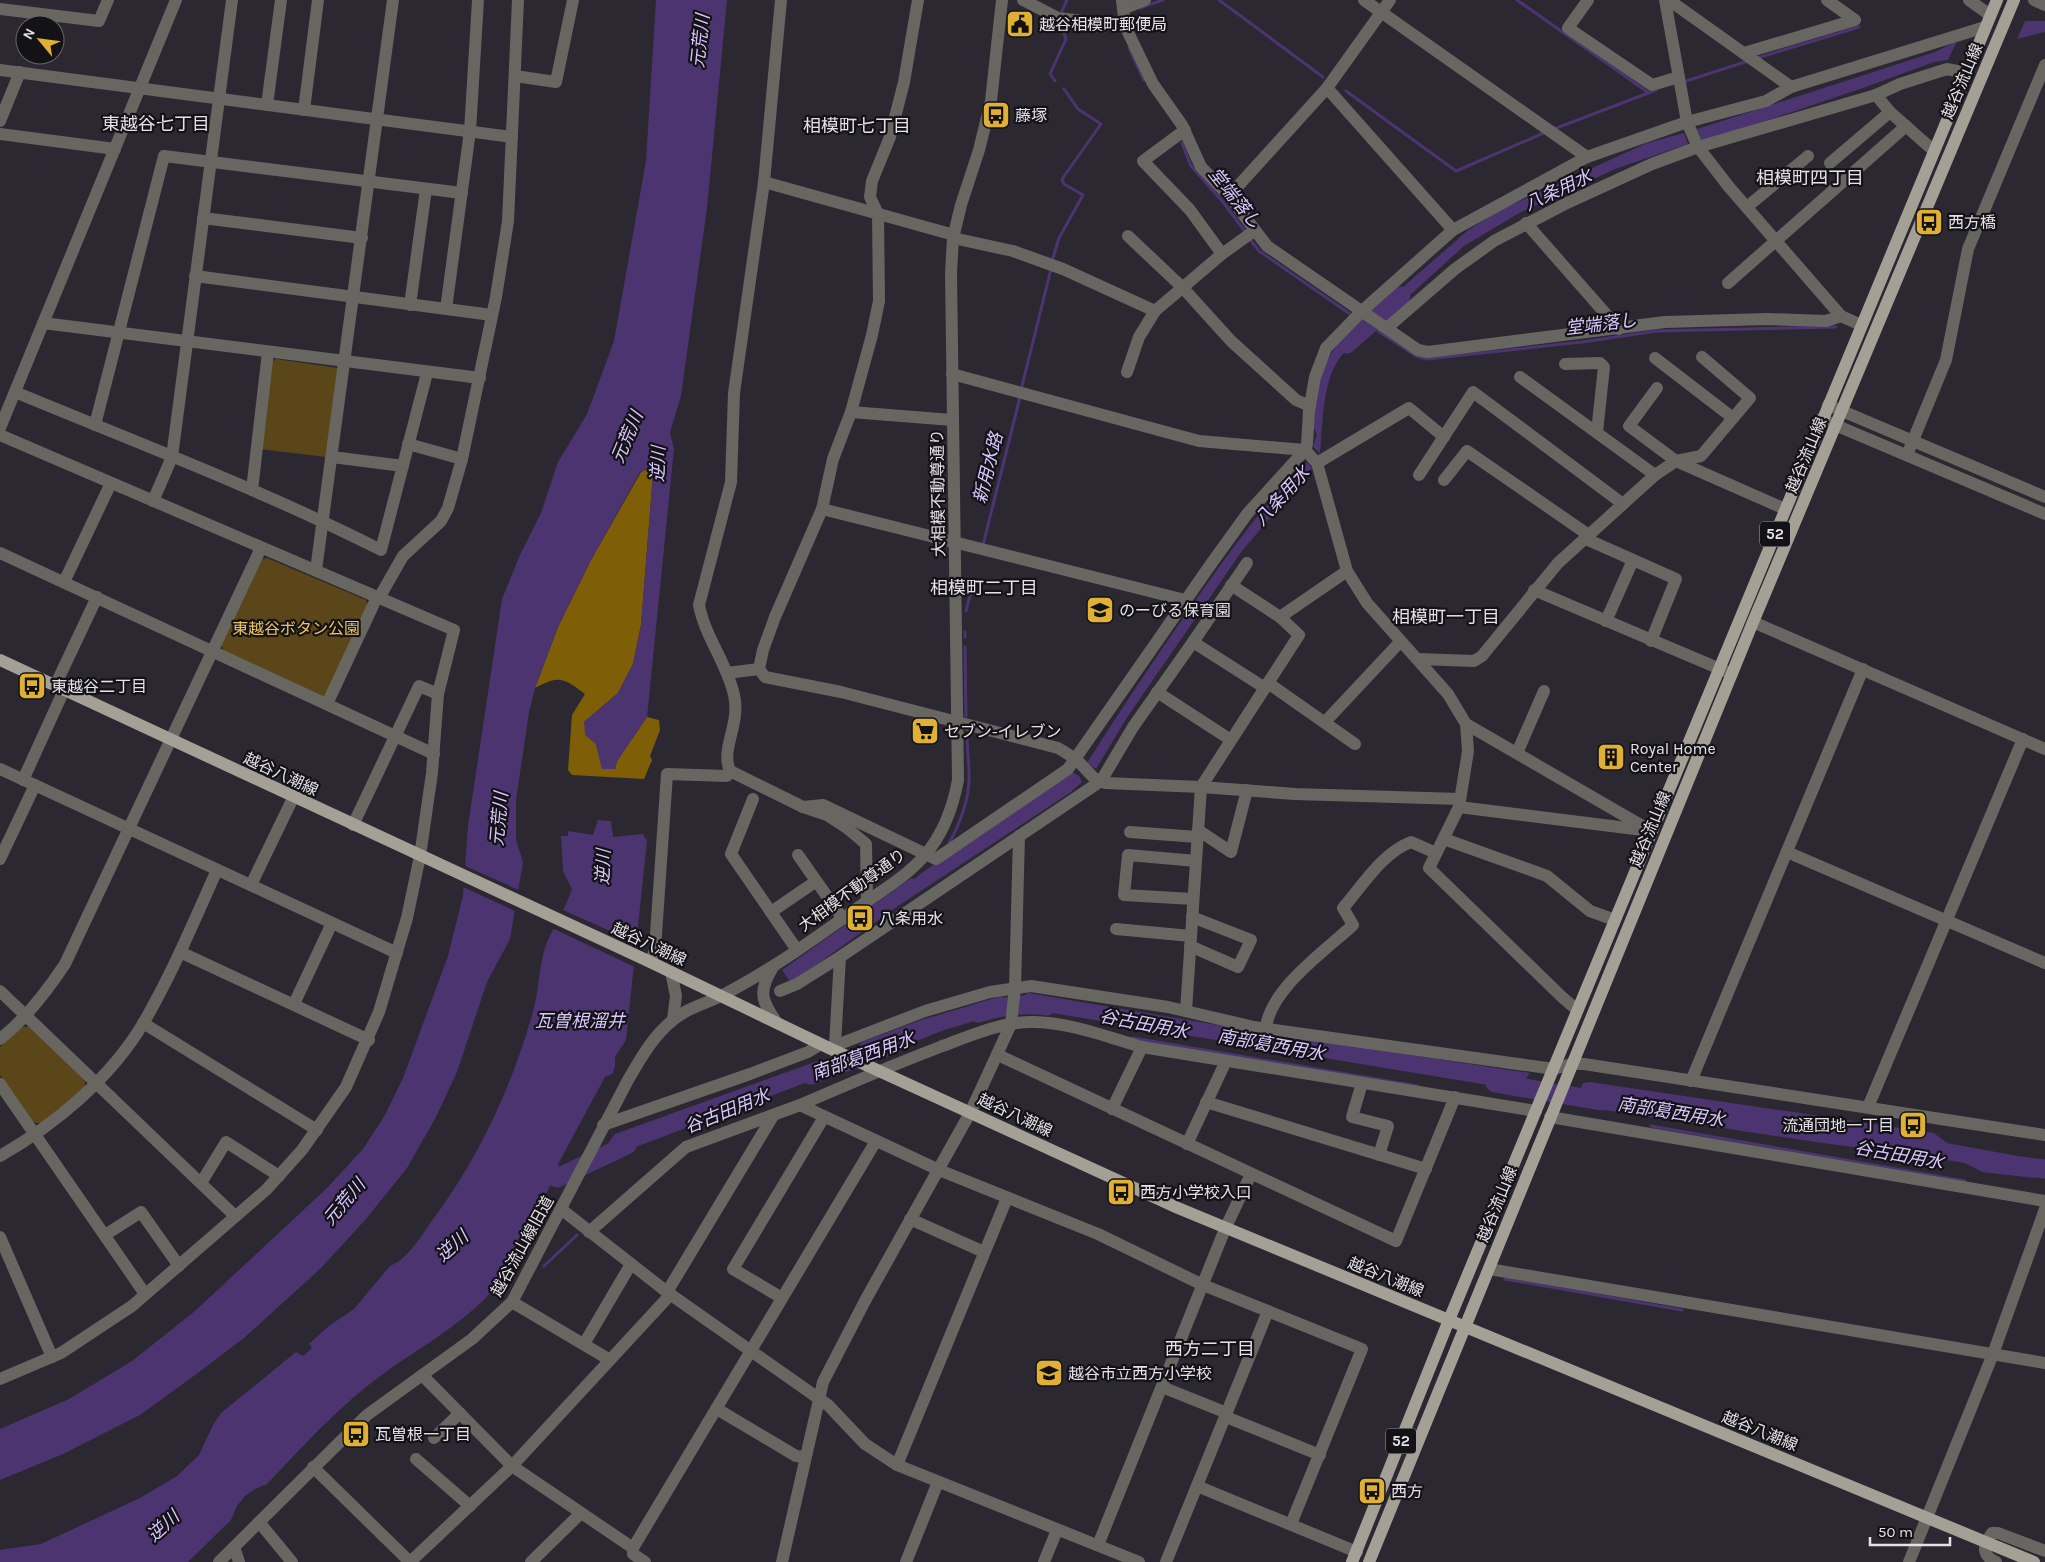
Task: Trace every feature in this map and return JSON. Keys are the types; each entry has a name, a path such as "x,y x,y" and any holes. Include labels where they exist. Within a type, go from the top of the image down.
{"main road":[{"name":"越谷流山線","path":"1354,1557 1449,1320 1537,1111 1614,920 1997,0"},
{"name":"越谷流山線","path":"1369,1562 1752,622 2014,0"},
{"name":"越谷八潮線","path":"0,660 970,1113 1225,1229 2034,1562"}],"street":[{"path":"0,9 14,5 99,21 108,0"},
{"path":"0,428 176,0"},
{"path":"153,501 172,457 232,0"},
{"path":"267,105 280,0"},
{"path":"304,110 318,0"},
{"path":"316,570 370,182 393,0"},
{"path":"446,310 470,131 478,0"},
{"path":"327,704 378,597 403,556 440,521 448,508 462,459 480,378 508,221 518,0"},
{"path":"515,76 556,82 573,0"},
{"path":"781,0 764,182 734,393 731,482 699,605 702,622 727,674 734,695 737,716 726,757 730,771 803,807 827,815 847,828 866,844 868,851 865,887 867,901"},
{"path":"918,0 904,82 890,137 872,181 870,197 878,214 878,301 851,412 833,459 822,509 796,575 775,617 763,650 759,669 765,677 842,692 1058,748 1076,759 1097,779 1105,783 1200,786 1460,803 1651,831"},
{"name":"大相模不動尊通り","path":"722,996 798,950 896,881 925,855 942,829 954,801 958,780 958,723 951,273 954,236 991,101 1002,0"},
{"path":"1023,0 1058,18 1125,26"},
{"path":"1145,0 1123,4 1125,26 1153,84 1185,130 1201,167 1229,196 1267,246 1418,350 1428,352 1665,322 1718,320 1826,321 1840,316"},
{"path":"1364,0 1587,157"},
{"path":"1229,196 1327,88 1390,0"},
{"path":"1588,0 1568,28 1652,85 1679,77"},
{"path":"1667,0 1688,126 1697,144 1747,207 1840,316 1861,325"},
{"path":"1667,0 1791,87"},
{"path":"1744,53 1855,20 1827,0"},
{"path":"803,807 823,805 936,859 1068,769 1247,514 1305,450 1315,377 1326,348 1454,230 1587,157 1766,101 1791,87 1988,21 1968,0"},
{"path":"2034,0 2045,5"},
{"path":"1907,455 1946,360 1968,249 2045,65"},
{"path":"1384,325 1494,241 1526,223 1697,144 1876,95 1900,84 1947,69 1967,72"},
{"path":"0,70 512,137"},
{"path":"0,121 20,72"},
{"path":"1327,88 1454,230"},
{"path":"1876,95 1890,112 1934,151"},
{"path":"1830,163 1890,112"},
{"path":"1728,283 1906,126"},
{"path":"1185,130 1143,160 1190,210 1222,254"},
{"path":"0,134 116,149"},
{"path":"95,425 164,156 462,193"},
{"path":"1747,207 1808,156"},
{"path":"764,182 1013,251 1155,311"},
{"path":"410,305 426,189"},
{"path":"203,218 362,238"},
{"path":"1526,223 1618,329"},
{"path":"1127,372 1139,337 1155,311 1222,254 1254,231"},
{"path":"1128,236 1183,288 1231,342 1296,400 1310,406"},
{"path":"195,276 492,315"},
{"path":"43,323 427,373 480,378"},
{"path":"252,490 268,352"},
{"path":"1655,358 1733,418"},
{"path":"1418,659 1474,661 1482,656 1558,563 1655,475 1676,461 1702,456 1750,398 1702,358"},
{"path":"1565,364 1600,363 1604,366 1597,432"},
{"path":"15,392 324,521 381,550 427,373"},
{"path":"952,374 1199,440 1305,450 1316,462 1347,571 1367,603 1448,694 1466,724 1468,751 1460,803 1429,868 1577,1010"},
{"path":"1520,376 1655,475"},
{"path":"1657,388 1629,426 1676,461 1785,509"},
{"path":"1419,475 1473,392 1623,504"},
{"path":"1828,405 2045,497"},
{"path":"1316,462 1410,408 1444,437"},
{"path":"851,412 952,420"},
{"path":"1822,419 2045,514"},
{"path":"0,435 454,630 438,694 425,858 369,1040 346,1088 302,1150 279,1176 145,1294 112,1321 78,1344 0,1379"},
{"path":"408,444 462,459"},
{"path":"1444,480 1467,451 1588,537 1676,579 1651,641"},
{"path":"332,457 403,466"},
{"path":"64,582 111,482"},
{"path":"822,509 1185,600"},
{"path":"0,1039 25,1016 65,964 261,548"},
{"path":"0,553 434,754"},
{"path":"1606,622 1633,560"},
{"path":"780,991 797,984 840,958 1019,836 1097,779 1247,563"},
{"path":"1280,617 1347,571"},
{"path":"1186,1012 1200,786 1299,635 1280,617 1231,585"},
{"path":"1534,590 1732,674"},
{"path":"0,857 29,783 59,688 97,597"},
{"path":"1752,622 2045,749"},
{"path":"1193,642 1325,722 1355,744"},
{"path":"1325,722 1400,642"},
{"path":"727,674 759,669"},
{"path":"1691,1081 1863,670"},
{"path":"353,825 419,686 438,694"},
{"path":"1516,753 1544,691"},
{"path":"1158,692 1231,740"},
{"path":"1466,724 1651,831"},
{"path":"1868,1107 2023,739"},
{"path":"0,769 397,953"},
{"path":"647,961 654,950 667,774 726,776 730,771"},
{"path":"1130,832 1197,834 1232,852 1247,790"},
{"path":"251,885 293,798"},
{"path":"753,799 731,854 798,950"},
{"path":"782,1562 823,1382 857,1315 970,1113 998,1055 1010,1024 1015,988 1019,836"},
{"path":"1444,839 1547,876 1590,911 1614,920"},
{"path":"1266,1028 1267,1018 1279,996 1353,925 1343,908 1377,867 1397,847 1411,842 1436,853"},
{"path":"1787,852 2045,963"},
{"path":"798,855 815,882 843,919"},
{"path":"1193,899 1124,895 1128,855 1196,861"},
{"path":"0,1156 35,1134 96,1083 143,1022 180,952 217,870"},
{"path":"771,912 815,882"},
{"path":"1116,929 1190,941 1238,967 1251,940 1192,917"},
{"path":"294,1004 332,923"},
{"path":"180,952 369,1040"},
{"path":"828,1046 840,958"},
{"path":"775,965 763,989 766,1007 777,1023"},
{"path":"671,972 676,996 673,1020"},
{"path":"603,1125 925,1011 1015,988 1031,986 1168,1007 1266,1028 1553,1069 1571,1064 2045,1135"},
{"path":"0,991 235,1216"},
{"name":"越谷流山線旧道","path":"219,1562 367,1414 485,1330 512,1302 603,1125 645,1051 673,1020 686,1010 722,996"},
{"path":"143,1022 317,1130"},
{"path":"589,1232 686,1147 800,1106 878,1070 966,1037 1010,1024 1035,1022 1072,1026 1142,1047 1537,1111"},
{"path":"1112,1109 1142,1047"},
{"path":"998,1055 1396,1241 1455,1097"},
{"path":"1187,1144 1226,1061"},
{"path":"1362,1083 1352,1117 1388,1126 1379,1155"},
{"path":"0,1084 145,1294"},
{"path":"1206,1102 1426,1170"},
{"path":"800,1106 939,1170 1098,1234 1203,1285 1362,1349 1291,1524"},
{"path":"313,1468 410,1562 512,1466 669,1293 773,1116"},
{"path":"782,1298 733,1269 824,1117"},
{"path":"1550,1117 2045,1201"},
{"path":"645,1562 634,1554 633,1548 876,1141"},
{"path":"201,1183 226,1142 279,1176"},
{"path":"1098,1545 1225,1229 1251,1174"},
{"path":"897,1466 1007,1198"},
{"path":"561,1209 669,1293 828,1405 865,1444 897,1466 1139,1562"},
{"path":"1910,1562 1993,1354 2045,1210"},
{"path":"105,1235 141,1212 178,1266"},
{"path":"910,1219 984,1252"},
{"path":"0,1237 52,1357"},
{"path":"584,1344 632,1264"},
{"path":"1489,1269 2045,1363"},
{"path":"512,1302 610,1360"},
{"path":"1166,1562 1268,1311"},
{"path":"422,1375 512,1466 633,1548"},
{"path":"1162,1387 1320,1455"},
{"path":"717,1409 796,1456 806,1457"},
{"path":"434,1438 460,1413"},
{"path":"416,1459 470,1506"},
{"path":"906,1562 938,1482"},
{"path":"1197,1486 1291,1524 1354,1557"},
{"path":"531,1562 581,1514"},
{"path":"259,1522 292,1562"},
{"path":"1044,1562 1057,1530"},
{"path":"1996,1562 1986,1556 1984,1551 1985,1542 1992,1533 1998,1533 2045,1551"},
{"path":"234,1547 239,1562"}],"green space":[{"path":"276,359 338,368 326,457 260,449 271,363"},
{"name":"東越谷ボタン公園","path":"267,558 366,600 368,607 328,696 322,698 224,652 221,644 260,560"},
{"path":"22,1027 30,1027 85,1079 85,1087 42,1124 33,1122 0,1075 0,1047"}],"shaded area":[{"path":"651,467 653,474 641,625 633,664 618,693 584,722 596,744 602,768 615,769 617,761 647,717 659,720 660,730 650,756 652,760 644,779 572,775 568,770 572,715 585,694 571,684 561,680 550,681 535,688 558,627 591,560 641,472"}],"water":[{"path":"656,0 727,0 707,208 681,396 670,432 674,449 647,717 617,761 615,769 602,769 596,744 585,735 584,722 618,693 633,664 641,625 653,474 650,467 640,472 591,560 558,627 535,688 529,712 516,800 516,840 523,862 510,939 487,982 457,1072 436,1117 407,1168 366,1219 321,1268 244,1338 140,1415 63,1454 0,1480 0,1429 69,1399 132,1361 195,1311 327,1188 363,1149 385,1115 403,1078 448,956 463,896 468,826 502,599 520,555 541,513 558,462 587,414 614,341 646,161"},
{"path":"2025,21 2045,21 2045,32 2017,39"},
{"path":"1957,41 1948,60 1934,62 1703,142 1697,129 1935,52"},
{"path":"1684,133 1688,144 1615,169 1521,212 1464,246 1387,316 1378,309 1467,231 1498,211 1647,143"},
{"path":"1358,323 1370,330 1353,343 1333,369 1324,404 1320,453 1313,447 1317,434 1312,416 1316,392 1329,357 1342,339"},
{"path":"1307,462 1312,468 1242,551 1128,716 1096,769 1087,763 1148,669 1228,554 1273,497"},
{"path":"1072,772 1079,776 1082,782 1071,792 898,906 791,983 782,970 911,878 915,879"},
{"name":"瓦曽根溜井","path":"598,820 611,821 613,837 643,834 647,841 626,1040 615,1057 615,1067 612,1074 605,1077 558,1164 560,1174 557,1181 551,1184 500,1282 488,1296 460,1321 383,1374 352,1399 267,1484 245,1496 237,1506 231,1520 188,1562 0,1562 0,1550 41,1544 140,1498 177,1476 199,1455 213,1425 221,1413 296,1352 303,1356 312,1348 309,1344 330,1325 354,1309 390,1266 396,1263 413,1247 448,1198 479,1146 493,1120 516,1065 534,1008 545,948 572,889 563,871 561,836 568,836 568,831 593,835"},
{"path":"1028,993 1253,1031 1530,1073 1517,1091 1507,1090 1500,1087 1040,1011 1022,1013 1024,996"},
{"path":"1002,996 1002,1013 944,1030 879,1056 858,1047 862,1042 918,1021"},
{"path":"823,1059 842,1069 612,1156 603,1155 603,1150 615,1134"},
{"path":"1590,1082 1934,1133 1947,1143 2040,1160 2034,1178 1982,1172 1965,1163 1585,1107 1575,1103 1583,1083"}],"pier":[{"path":"463,865 521,891 517,912 461,886"},
{"path":"561,909 639,944 637,968 552,928"}],"waterway":[{"name":"新用水路","path":"1062,11 1067,0"},
{"path":"1140,8 1163,0"},
{"path":"1219,0 1323,77"},
{"path":"1517,0 1649,93"},
{"name":"新用水路","path":"1055,81 1050,74 1066,39 1061,23"},
{"path":"1757,58 1859,27"},
{"name":"堂端落し","path":"1129,48 1144,80"},
{"path":"1683,82 1748,61"},
{"name":"新用水路","path":"1053,258 1059,238 1083,195 1064,184 1062,179 1101,124 1078,109 1064,89"},
{"path":"1554,129 1656,90"},
{"path":"1346,91 1456,171 1546,132"},
{"name":"堂端落し","path":"1182,143 1191,166 1223,202 1246,233"},
{"name":"堂端落し","path":"1249,238 1259,251 1350,314"},
{"name":"新用水路","path":"1022,386 1051,269"},
{"name":"八条用水","path":"1347,344 1401,296"},
{"name":"堂端落し","path":"1378,331 1416,356 1427,359 1582,342 1657,331 1836,327"},
{"name":"新用水路","path":"983,545 1020,397"},
{"name":"新用水路","path":"966,611 974,580"},
{"name":"新用水路","path":"965,632 965,637"},
{"name":"新用水路","path":"965,647 966,716"},
{"name":"新用水路","path":"950,846 949,843 960,819 968,792 967,735"},
{"name":"南部葛西用水","path":"978,1013 1012,1006 1047,1006"},
{"name":"谷古田用水","path":"1133,1038 1418,1086"},
{"name":"南部葛西用水","path":"811,1075 894,1044"},
{"name":"南部葛西用水","path":"1495,1083 1601,1101"},
{"name":"谷古田用水","path":"1651,1126 1965,1181"},
{"name":"南部葛西用水","path":"536,1168 557,1178 627,1145"},
{"name":"南部葛西用水","path":"2011,1165 2045,1169"},
{"name":"谷古田用水","path":"544,1266 577,1235"},
{"name":"谷古田用水","path":"492,1291 510,1276"},
{"path":"1505,1279 1682,1310"}],"place":[{"name":"越谷相模町郵便局","path":"1020,24"},
{"name":"藤塚","path":"996,115"},
{"name":"西方橋","path":"1929,222"},
{"name":"のーびる保育園","path":"1100,610"},
{"name":"東越谷二丁目","path":"32,686"},
{"name":"セブン-イレブン","path":"925,731"},
{"name":"Royal Home Center","path":"1611,757"},
{"name":"八条用水","path":"860,918"},
{"name":"流通団地一丁目","path":"1913,1125"},
{"name":"西方小学校入口","path":"1121,1192"},
{"name":"越谷市立西方小学校","path":"1049,1373"},
{"name":"瓦曽根一丁目","path":"356,1434"},
{"name":"西方","path":"1372,1491"}],"district":[{"name":"東越谷七丁目","path":"156,124"},
{"name":"相模町七丁目","path":"857,126"},
{"name":"相模町四丁目","path":"1810,178"},
{"name":"相模町二丁目","path":"984,588"},
{"name":"相模町一丁目","path":"1446,617"},
{"name":"西方二丁目","path":"1210,1349"}],"water label":[{"name":"元荒川","path":"700,41"},
{"name":"元荒川","path":"627,437"},
{"name":"逆川","path":"658,464"},
{"name":"元荒川","path":"499,819"},
{"name":"逆川","path":"603,867"},
{"name":"元荒川","path":"344,1202"},
{"name":"逆川","path":"452,1246"},
{"name":"逆川","path":"163,1526"}]}
